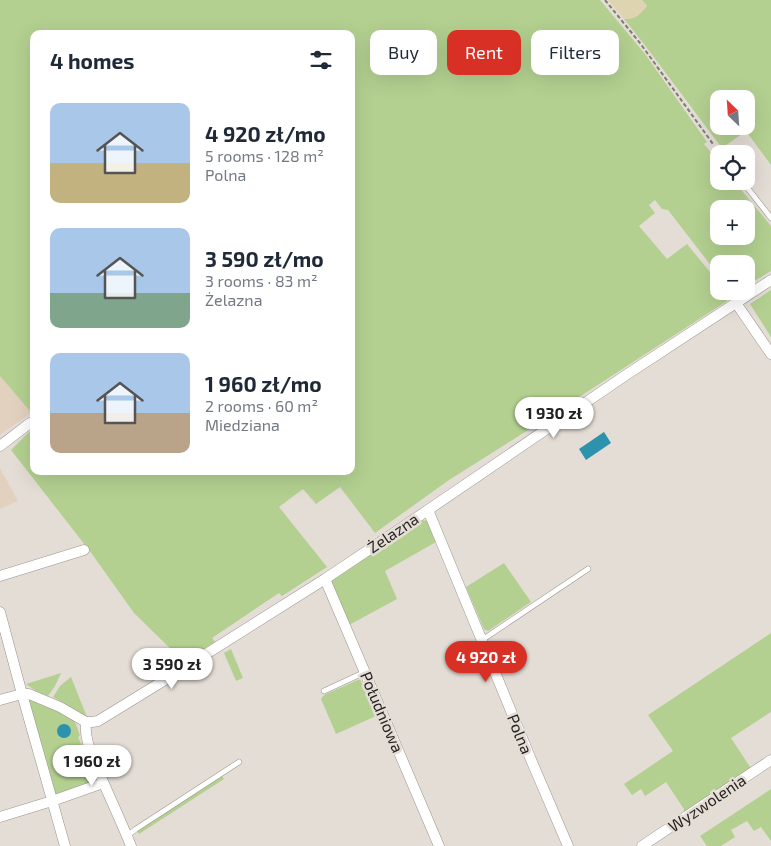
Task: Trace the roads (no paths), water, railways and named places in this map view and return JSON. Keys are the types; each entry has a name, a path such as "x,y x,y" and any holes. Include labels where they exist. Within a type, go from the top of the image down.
{"street":[{"name":"Żelazna","path":"86,722 98,721 325,579 771,280"},
{"path":"736,303 771,354"},
{"path":"0,446 30,423"},
{"name":"Polna","path":"428,510 568,846"},
{"path":"0,576 84,550"},
{"name":"Południowa","path":"325,579 439,846"},
{"path":"0,612 65,846"},
{"path":"0,700 29,694 60,707 86,722 87,741 129,841"},
{"name":"Wyzwolenia","path":"642,846 771,760"},
{"path":"0,817 103,782"}],"lane":[{"path":"749,190 771,218"},
{"path":"482,640 588,569"},
{"path":"324,691 365,672"},
{"path":"129,841 136,829 239,762"}],"water":[{"path":"604,432 611,443 586,460 579,449"},
{"path":"64,724 69,726 71,731 69,736 64,738 59,736 57,731 59,726"}]}
